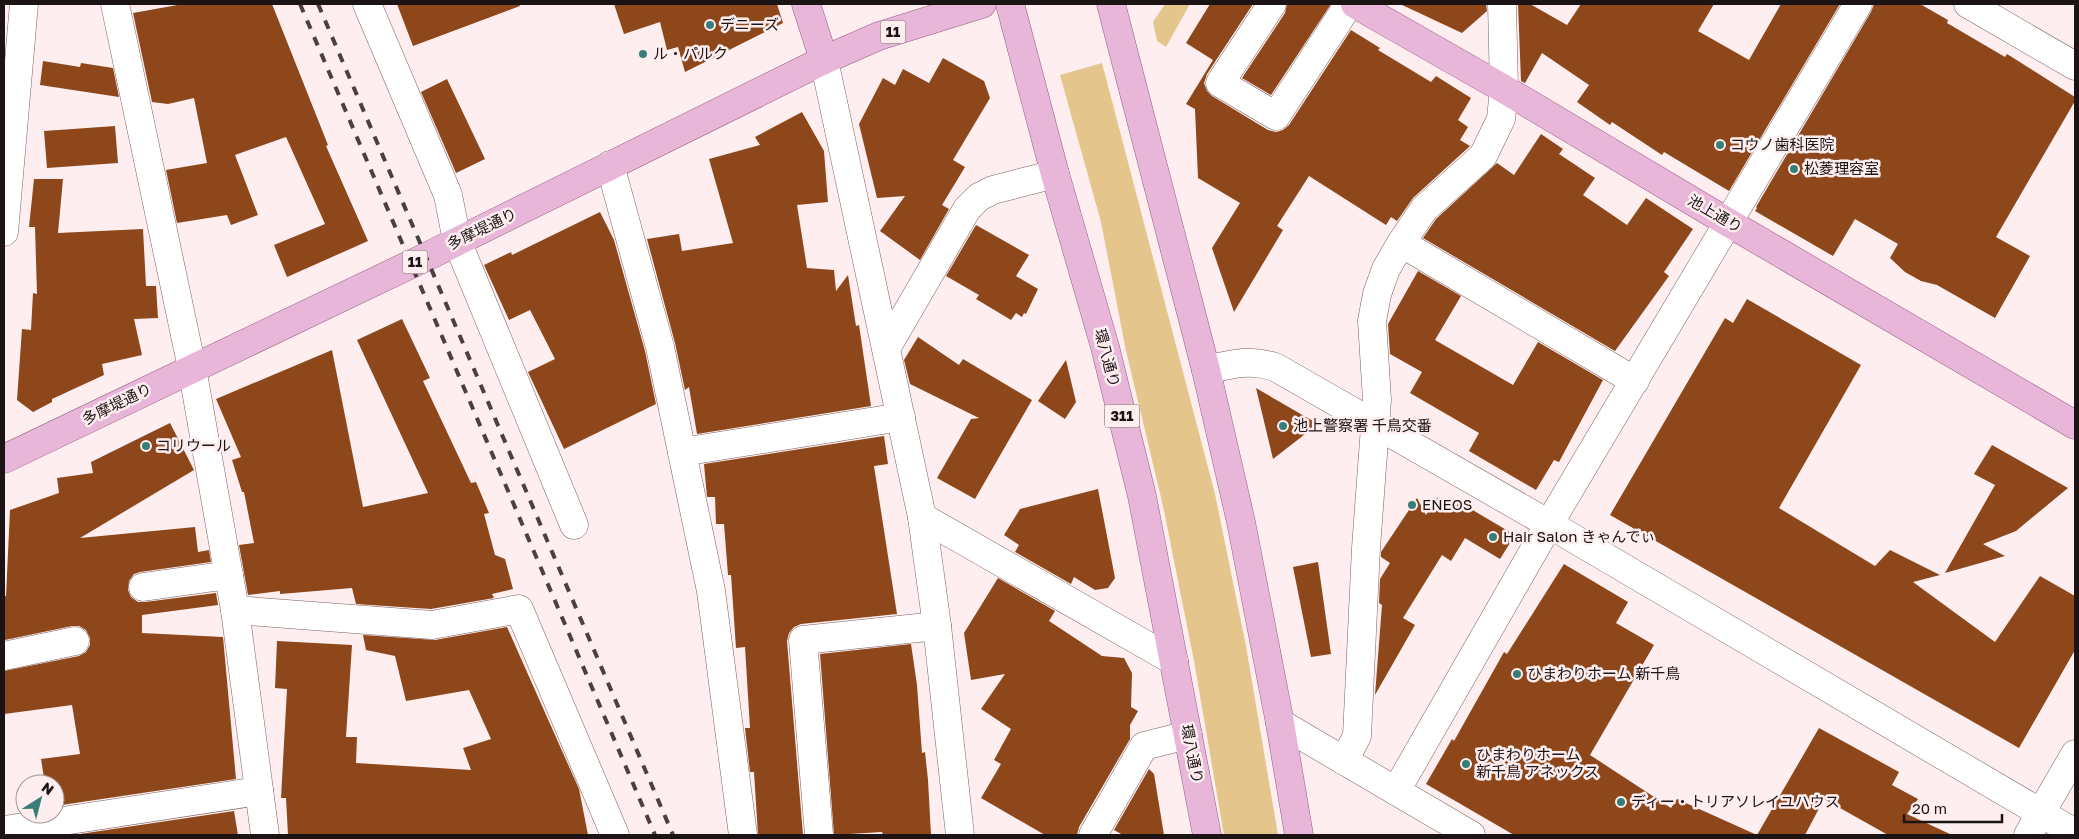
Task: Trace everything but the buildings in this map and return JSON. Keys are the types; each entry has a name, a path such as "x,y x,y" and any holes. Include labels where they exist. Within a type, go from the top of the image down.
{"main road":[{"path":"806,4 824,60"},
{"name":"多摩堤通り","path":"4,459 457,241 824,60 878,36 982,4"},
{"name":"環八通り","path":"1010,4 1055,174 1105,347 1140,487 1207,835"},
{"path":"1111,4 1206,370 1241,522 1280,723 1299,835"},
{"name":"池上通り","path":"1358,5 2075,425"}],"street":[{"path":"115,4 192,368 235,610 264,835"},
{"path":"367,4 448,195 457,241 574,525"},
{"path":"1272,4 1220,83 1276,116 1358,5"},
{"path":"1344,762 1357,736 1366,548 1377,400 1372,321 1377,294 1386,269 1424,209 1484,156 1501,118 1504,89 1502,4"},
{"path":"1396,791 1549,524 1858,4"},
{"path":"1968,4 2075,66"},
{"path":"4,232 17,15"},
{"path":"824,60 922,517 937,626 960,835"},
{"path":"610,165 660,347 712,591 743,835"},
{"path":"887,347 967,209 979,197 993,190 1055,174"},
{"path":"1401,243 1635,381"},
{"path":"1206,370 1243,362 1258,362 1275,367 1549,524 2035,824 2075,833"},
{"path":"682,452 901,417"},
{"path":"922,517 1174,661"},
{"path":"143,587 229,575"},
{"path":"235,610 432,625 519,609 615,835"},
{"path":"819,835 803,640 937,626"},
{"path":"4,656 75,641"},
{"path":"1280,723 1471,835"},
{"path":"1093,835 1144,746 1188,735"},
{"path":"2035,824 2075,754"},
{"path":"4,830 259,791"}],"shaded area":[{"path":"1165,4 1190,4 1166,47 1157,41 1153,22"},
{"path":"1102,63 1215,494 1246,646 1278,835 1224,835 1194,661 1163,506 1126,351 1101,222 1060,75"}],"railway":[{"path":"300,4 655,835"},
{"path":"318,4 673,835"}],"place":[{"name":"デニーズ","path":"710,25"},
{"name":"ル・パルク","path":"643,54"},
{"name":"コウノ歯科医院","path":"1720,145"},
{"name":"松菱理容室","path":"1794,169"},
{"name":"池上警察署 千鳥交番","path":"1283,426"},
{"name":"コリウール","path":"146,446"},
{"name":"ENEOS","path":"1412,505"},
{"name":"Hair Salon きゃんでぃ","path":"1493,537"},
{"name":"ひまわりホーム 新千鳥","path":"1517,674"},
{"name":"ひまわりホーム 新千鳥 アネックス","path":"1466,764"},
{"name":"ディー・トリアソレイユハウス","path":"1621,802"}]}
